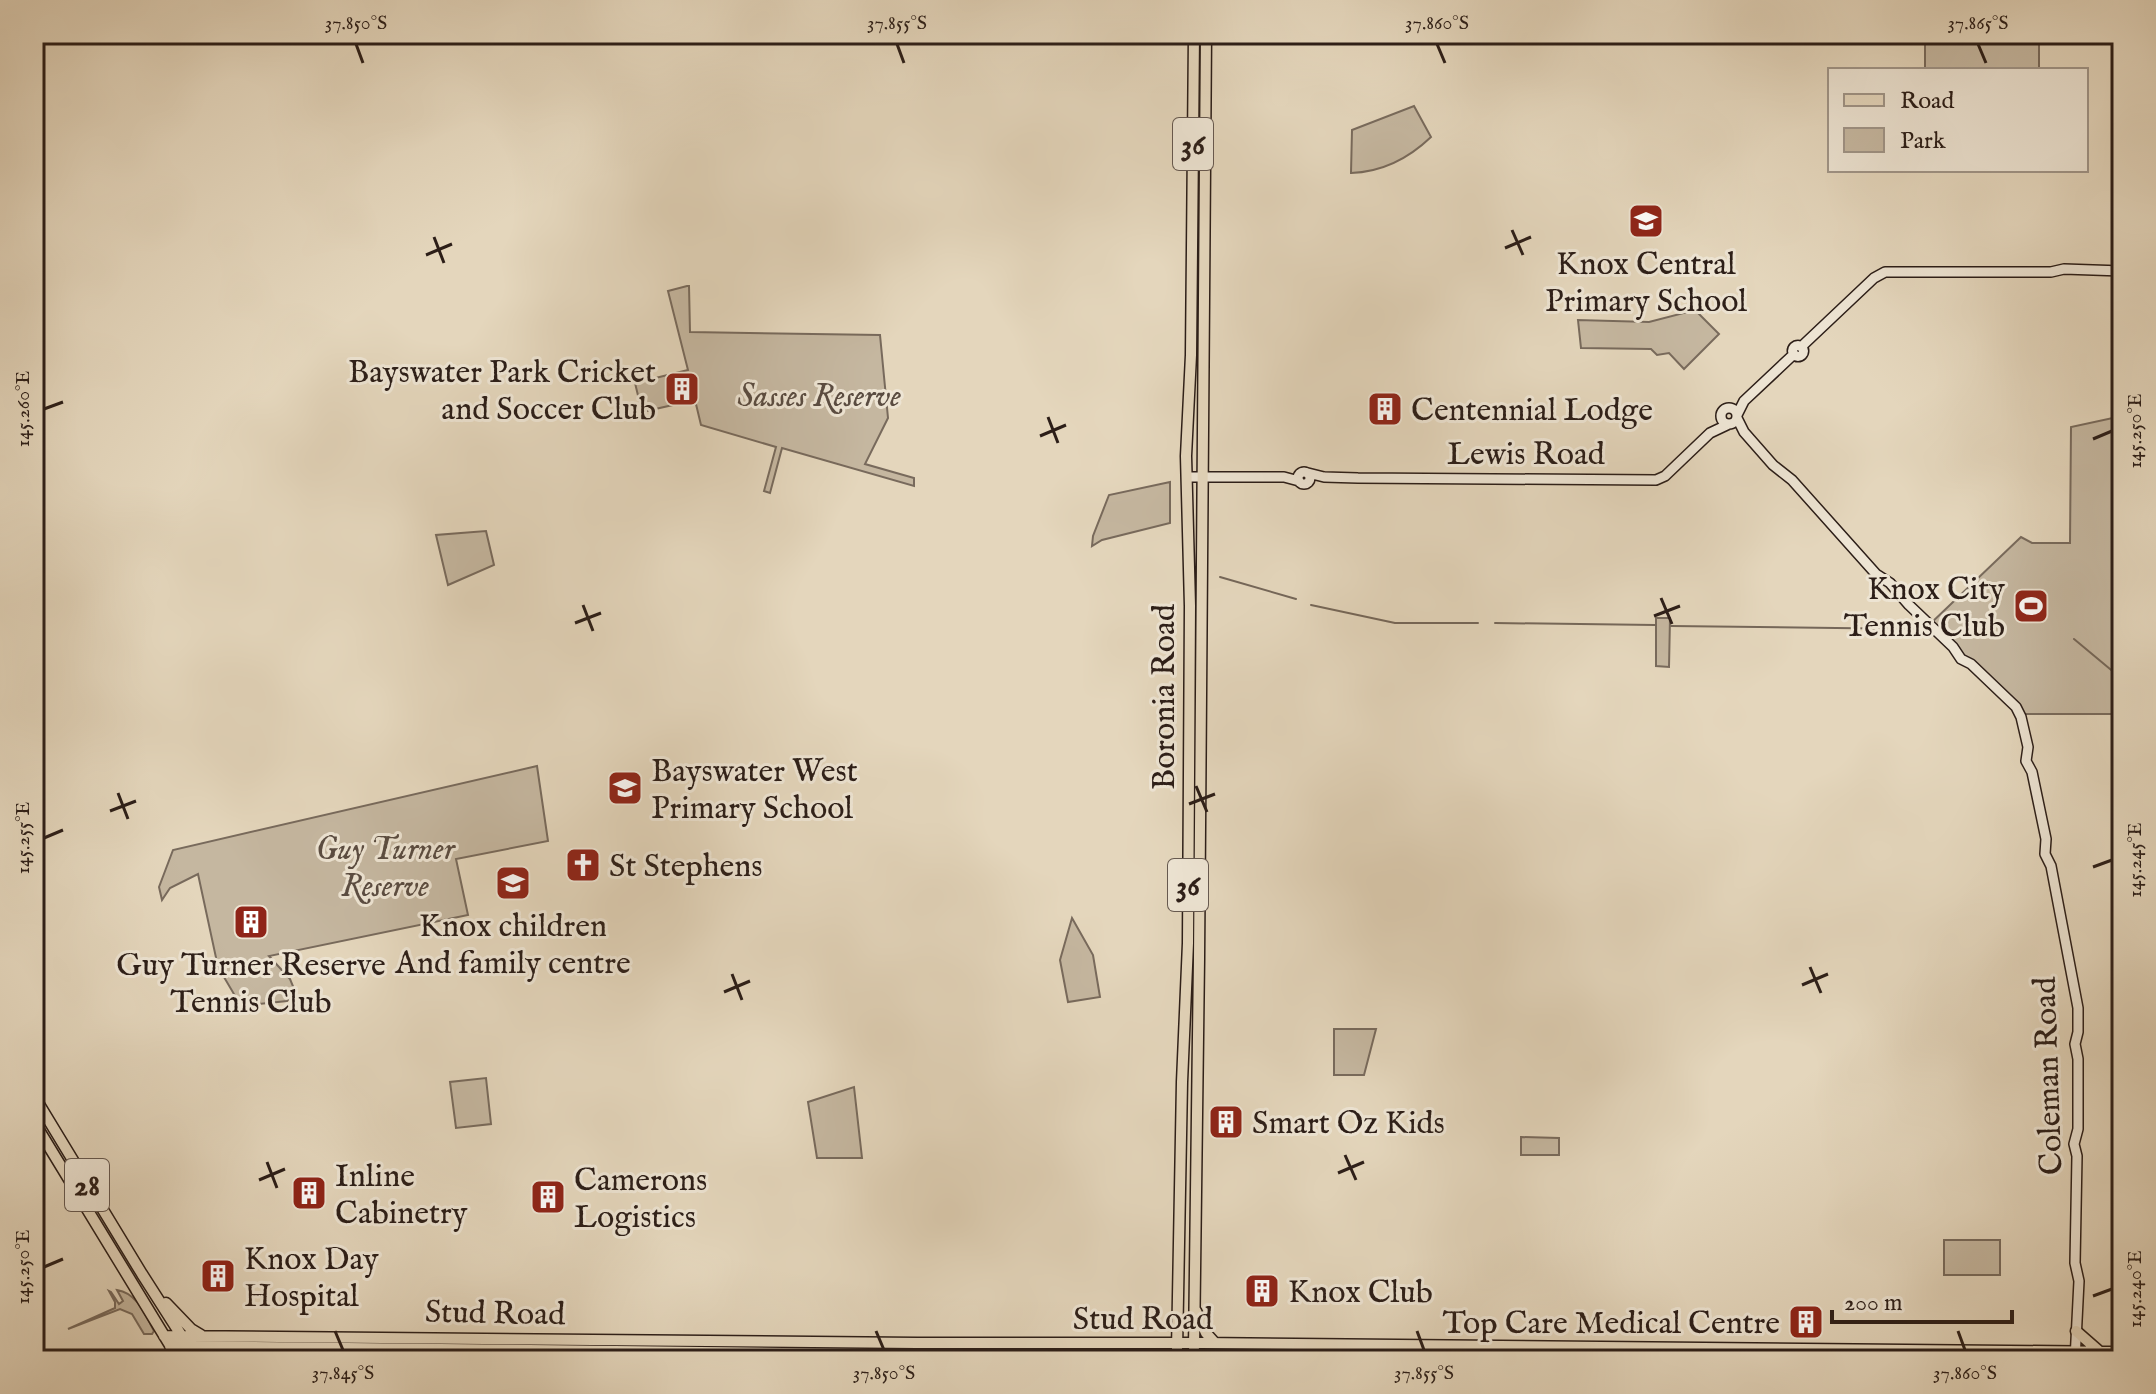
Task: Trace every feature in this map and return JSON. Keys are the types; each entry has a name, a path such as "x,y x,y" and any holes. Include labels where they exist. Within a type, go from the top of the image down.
{"main road":[{"name":"Boronia Road","path":"1177,1359 1188,943 1190,606 1187,477 1193,292 1194,34"},
{"name":"Boronia Road","path":"1194,1359 1206,34"},
{"name":"28","path":"34,1096 197,1360"},
{"name":"28","path":"34,1122 179,1360"},
{"path":"142,1274 171,1308 201,1335"},
{"path":"1194,1306 1206,1333 1215,1343"},
{"path":"2076,1331 2100,1352"},
{"name":"Stud Road","path":"167,1341 181,1336 201,1335 371,1337 1177,1359 1772,1360"},
{"path":"268,1336 272,1343 283,1347"},
{"path":"371,1337 386,1344 409,1348"},
{"name":"Stud Road","path":"167,1341 188,1347 409,1348 553,1344"},
{"name":"Stud Road","path":"586,1345 1215,1343 2076,1356 2122,1352"},
{"path":"211,1360 216,1355 242,1347"}],"street":[{"path":"1733,420 1744,401 1874,278 1885,272 2122,271"},
{"path":"1733,420 1722,420 1722,411 1744,401"},
{"path":"1728,408 1735,410 1733,420"},
{"name":"Lewis Road","path":"1710,433 1720,415"},
{"name":"Lewis Road","path":"1187,477 1656,480 1665,476 1710,433 1733,420"},
{"name":"Coleman Road","path":"1733,420 1776,468 1792,480 1876,574 1892,585 1963,660 2011,701 2020,714 2028,747 2026,761 2032,772 2045,836 2045,854 2051,866 2078,1008 2075,1044 2078,1059 2078,1129 2074,1144 2077,1153 2075,1263 2079,1281 2076,1356"}],"green space":[{"path":"1925,34 2039,34 2039,68 1925,68"},
{"path":"1414,106 1431,137 1394,163 1351,173 1352,130"},
{"name":"Sasses Reserve","path":"689,286 690,332 880,335 888,418 865,464 914,478 914,486 782,448 770,493 764,491 776,447 701,425 695,400 642,412 635,383 688,370 668,291"},
{"path":"1695,310 1719,334 1684,369 1669,353 1657,355 1651,349 1581,348 1578,320 1649,322"},
{"path":"2122,416 2122,714 2020,714 1929,625 2021,537 2032,543 2070,543 2071,427"},
{"path":"1170,482 1170,523 1102,540 1092,546 1109,495"},
{"path":"486,531 494,565 448,585 436,535"},
{"path":"1656,618 1670,618 1669,667 1656,666"},
{"name":"Guy Turner Reserve","path":"537,766 548,841 456,859 468,915 269,956 290,979 295,991 287,1001 241,1006 218,967 198,874 170,888 162,900 159,887 173,850"},
{"path":"1072,918 1093,955 1100,997 1068,1002 1060,960"},
{"path":"1334,1029 1376,1029 1364,1075 1334,1075"},
{"path":"486,1078 491,1124 456,1128 450,1082"},
{"path":"854,1087 862,1158 817,1158 808,1102"},
{"path":"1521,1137 1559,1138 1559,1155 1521,1155"},
{"path":"1944,1240 2000,1240 2000,1275 1944,1275"},
{"path":"117,1290 130,1295 140,1305 154,1331 152,1334 144,1334 132,1314 120,1309 68,1329 115,1308 109,1291 119,1304 123,1301"}],"waterway":[{"path":"1220,577 1296,599"},
{"path":"1311,605 1395,623 1478,623"},
{"path":"1495,623 1655,625"},
{"path":"1671,626 1914,629"},
{"path":"2074,639 2122,679"}],"place":[{"name":"Knox Central Primary School","path":"1646,221"},
{"name":"Bayswater Park Cricket and Soccer Club","path":"682,389"},
{"name":"Centennial Lodge","path":"1385,409"},
{"name":"Knox City Tennis Club","path":"2031,606"},
{"name":"Bayswater West Primary School","path":"625,788"},
{"name":"St Stephens","path":"583,865"},
{"name":"Knox children And family centre","path":"513,883"},
{"name":"Guy Turner Reserve Tennis Club","path":"251,922"},
{"name":"Smart Oz Kids","path":"1226,1122"},
{"name":"Inline Cabinetry","path":"309,1193"},
{"name":"Camerons Logistics","path":"548,1197"},
{"name":"Knox Day Hospital","path":"218,1276"},
{"name":"Knox Club","path":"1262,1291"},
{"name":"Top Care Medical Centre","path":"1806,1322"}]}
